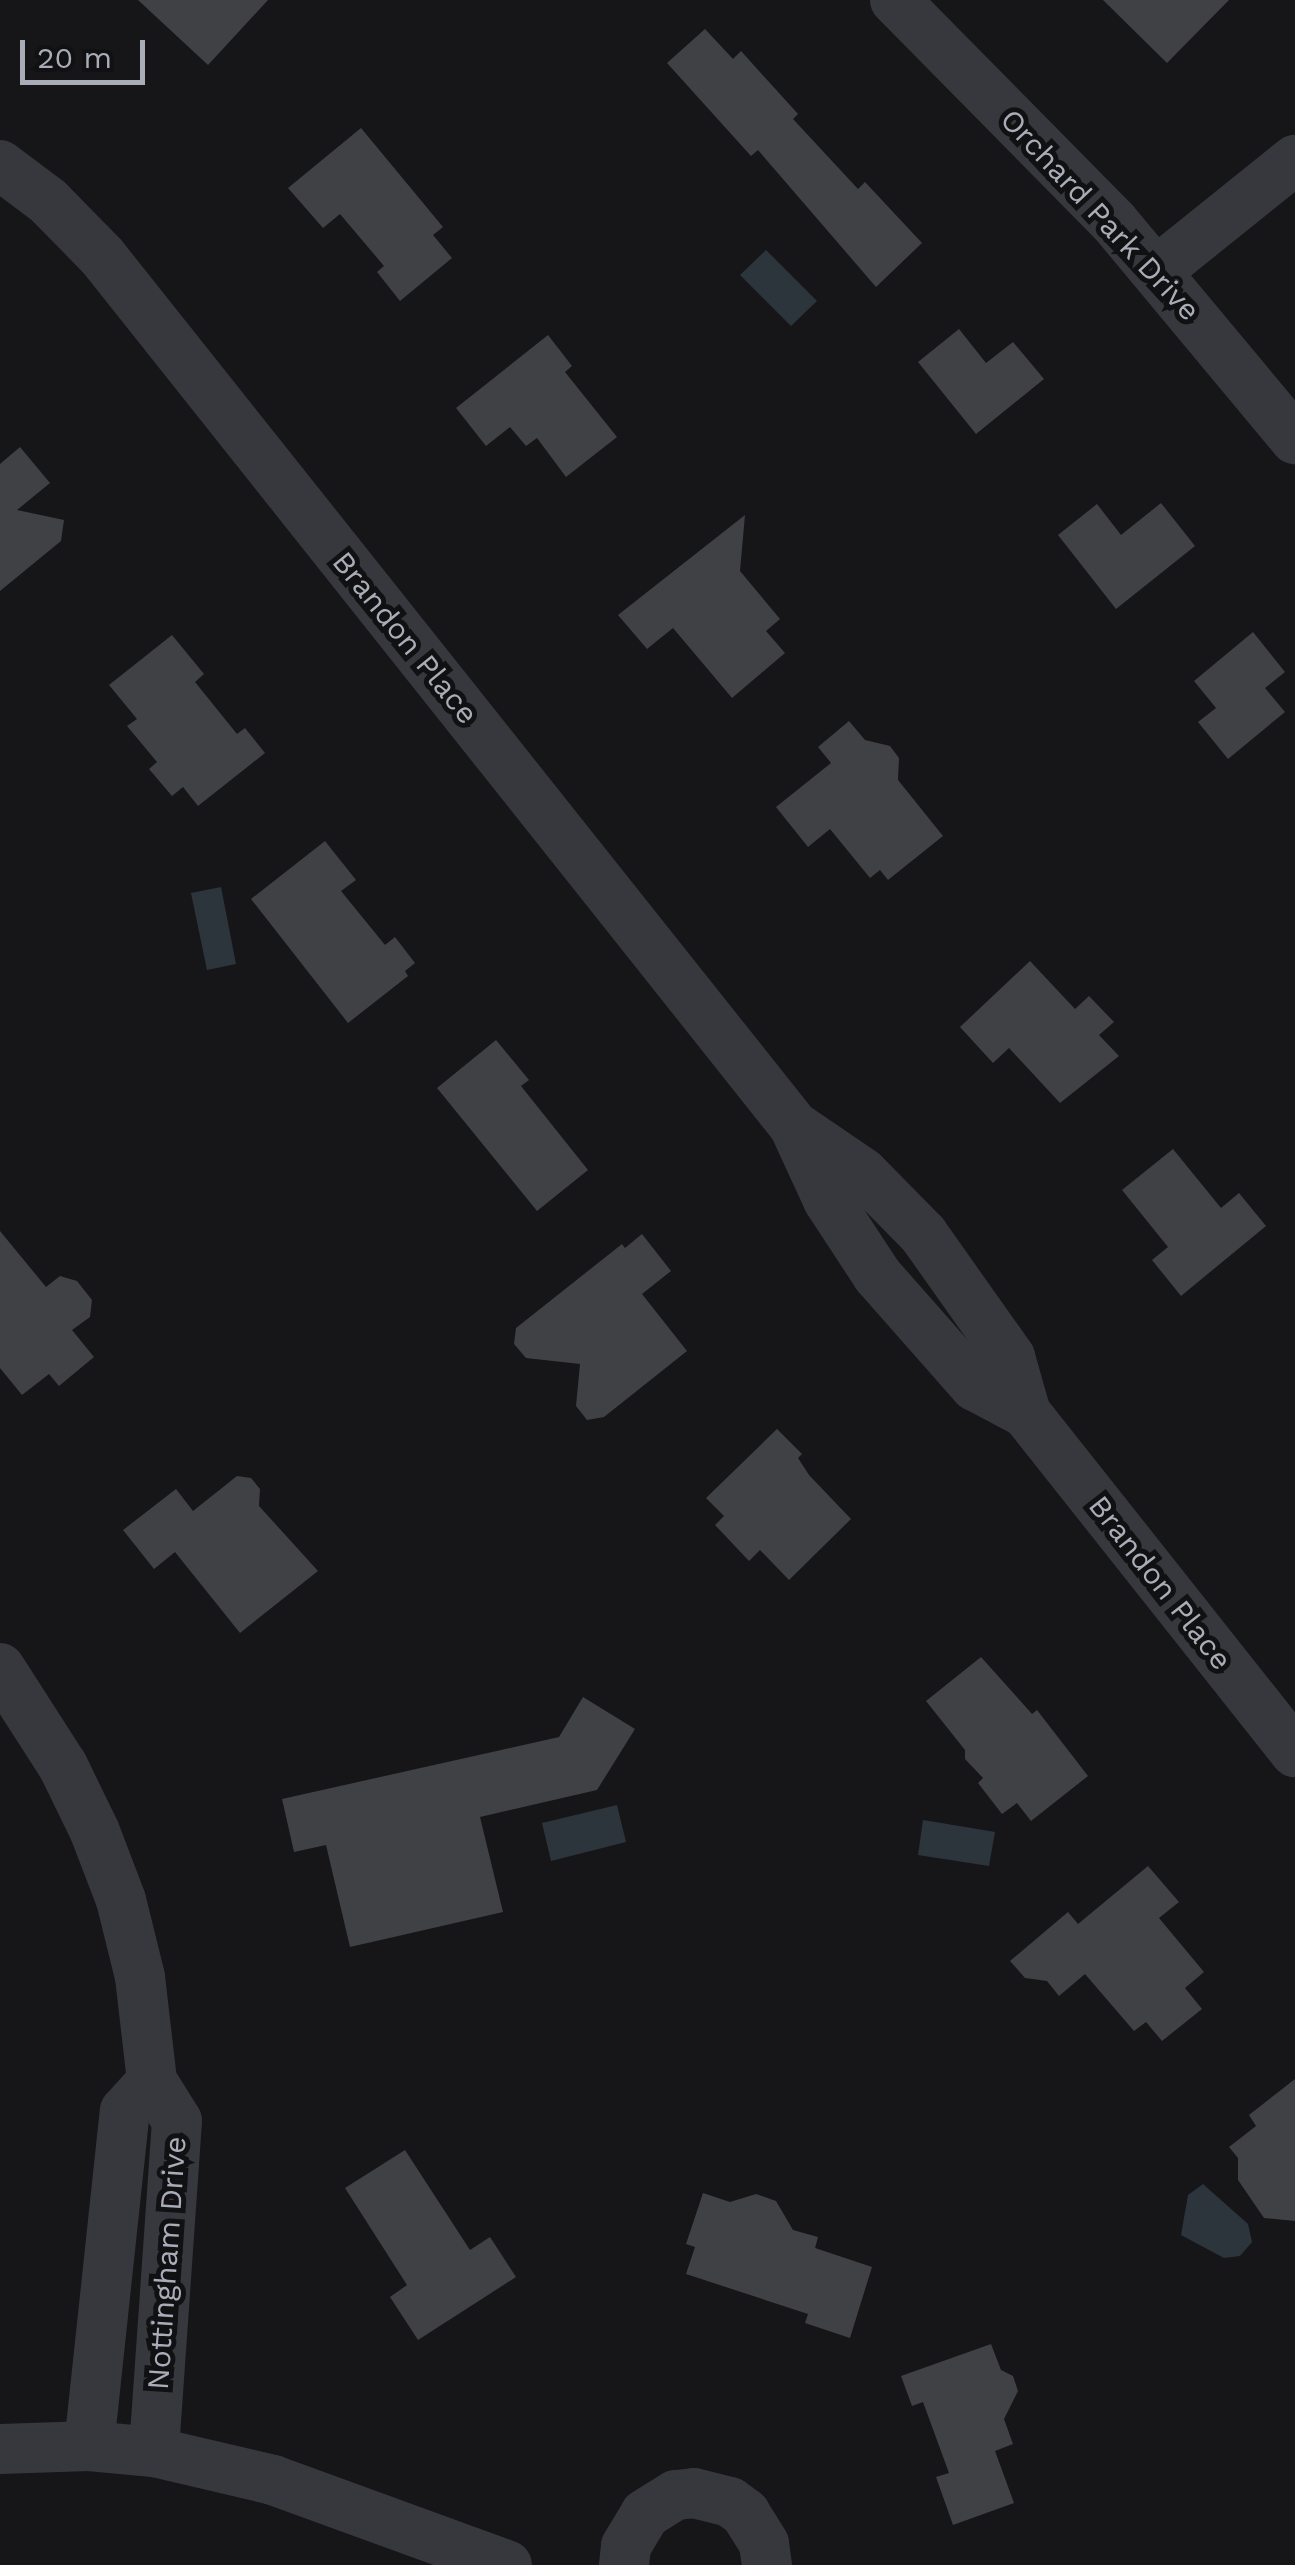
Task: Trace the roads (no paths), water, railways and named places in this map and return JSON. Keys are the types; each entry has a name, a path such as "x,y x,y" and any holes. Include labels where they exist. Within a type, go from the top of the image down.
{"street":[{"name":"Orchard Park Drive","path":"896,0 1158,270 1295,439"},
{"path":"1158,270 1295,160"},
{"name":"Brandon Place","path":"0,165 48,200 102,256 794,1126 864,1172 922,1234 1010,1357 1026,1413 1295,1752"},
{"name":"Nottingham Drive","path":"0,1668 63,1766 121,1900 140,1977 152,2081 177,2121 154,2452"},
{"name":"Nottingham Drive","path":"89,2446 126,2111 152,2081"},
{"path":"0,2449 89,2446 154,2452 291,2486 507,2565"},
{"path":"624,2565 633,2529 644,2514 676,2495 694,2493 730,2502 744,2513 756,2528 766,2565"}]}
